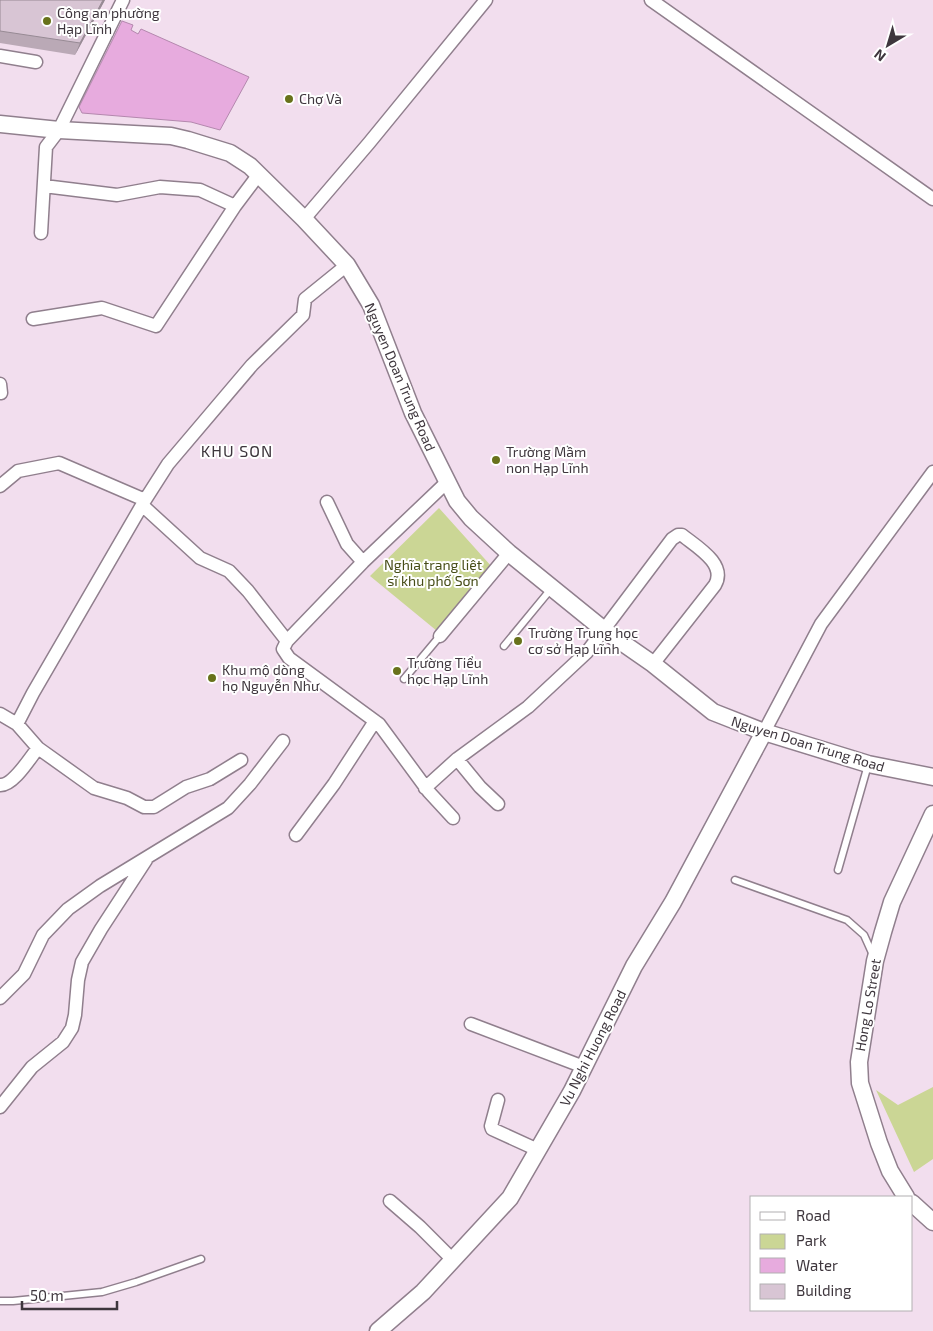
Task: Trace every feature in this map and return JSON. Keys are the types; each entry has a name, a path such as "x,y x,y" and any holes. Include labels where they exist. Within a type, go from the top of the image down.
{"street":[{"path":"41,233 46,147 59,130 123,0"},
{"path":"304,219 486,0"},
{"path":"651,0 933,199"},
{"path":"0,56 36,62"},
{"name":"Nguyen Doan Trung Road","path":"0,124 59,130 171,136 230,153 259,174 347,265 370,306 413,413 457,501 471,518 509,553 604,630 653,664 713,712 764,732 868,764 933,777"},
{"path":"33,319 102,308 156,326 235,206 259,174"},
{"path":"44,186 118,195 160,187 200,190 235,206"},
{"path":"17,724 33,692 168,464 252,365 303,314 304,299 347,265"},
{"path":"0,486 18,471 59,463 144,502 200,558 229,571 248,591 287,641"},
{"path":"764,732 821,624 933,472"},
{"path":"447,482 363,562 287,641 283,650 289,658 376,721 425,788 453,818"},
{"path":"327,502 347,544 363,562"},
{"path":"425,788 458,759 528,707 587,652 672,539 678,534 682,535 707,555 715,564 718,577 715,585 653,664"},
{"path":"440,636 509,553"},
{"path":"0,714 17,724 38,748 94,788 144,807 154,807 186,787 210,779 241,760"},
{"path":"296,834 334,784 376,721"},
{"name":"Vu Nghi Huong Road","path":"378,1331 423,1292 510,1198 584,1067 634,966 673,902 764,732"},
{"path":"0,998 24,974 38,949 43,934 68,909 100,886 228,808 250,784 283,741"},
{"path":"0,785 5,785 13,779 38,748"},
{"path":"458,759 480,787 498,804"},
{"name":"Hong Lo Street","path":"905,1196 890,1171 879,1143 860,1083 859,1062 875,961 892,902 933,814"},
{"path":"0,1106 32,1067 63,1042 72,1028 82,962 101,929 148,858"},
{"path":"472,1024 584,1067"},
{"path":"498,1100 491,1126 492,1130 538,1150"},
{"path":"390,1201 420,1227 453,1260"},
{"path":"913,1204 933,1222"}],"lane":[{"path":"504,646 552,589"},
{"path":"404,679 440,636"},
{"path":"838,870 868,764"},
{"path":"735,880 848,920 864,935 875,961"},
{"path":"0,1301 102,1292 201,1259"}],"green space":[{"name":"Nghĩa trang liệt sĩ khu phố Sơn","path":"439,508 492,567 437,631 370,576"},
{"path":"933,1087 933,1159 914,1172 876,1090 898,1105"}],"water":[{"path":"122,21 133,25 131,30 138,34 141,29 249,77 220,130 191,122 82,113 79,107"}],"building":[{"name":"Công an phường Hạp Lĩnh","path":"0,0 103,0 80,43 0,31"}],"place":[{"name":"Công an phường Hạp Lĩnh","path":"47,21"},
{"name":"Chợ Và","path":"289,99"},
{"name":"Trường Mầm non Hạp Lĩnh","path":"496,460"},
{"name":"Trường Trung học cơ sở Hạp Lĩnh","path":"518,641"},
{"name":"Trường Tiểu học Hạp Lĩnh","path":"397,671"},
{"name":"Khu mộ dòng họ Nguyễn Như","path":"212,678"}],"district":[{"name":"KHU SON","path":"237,451"}]}
